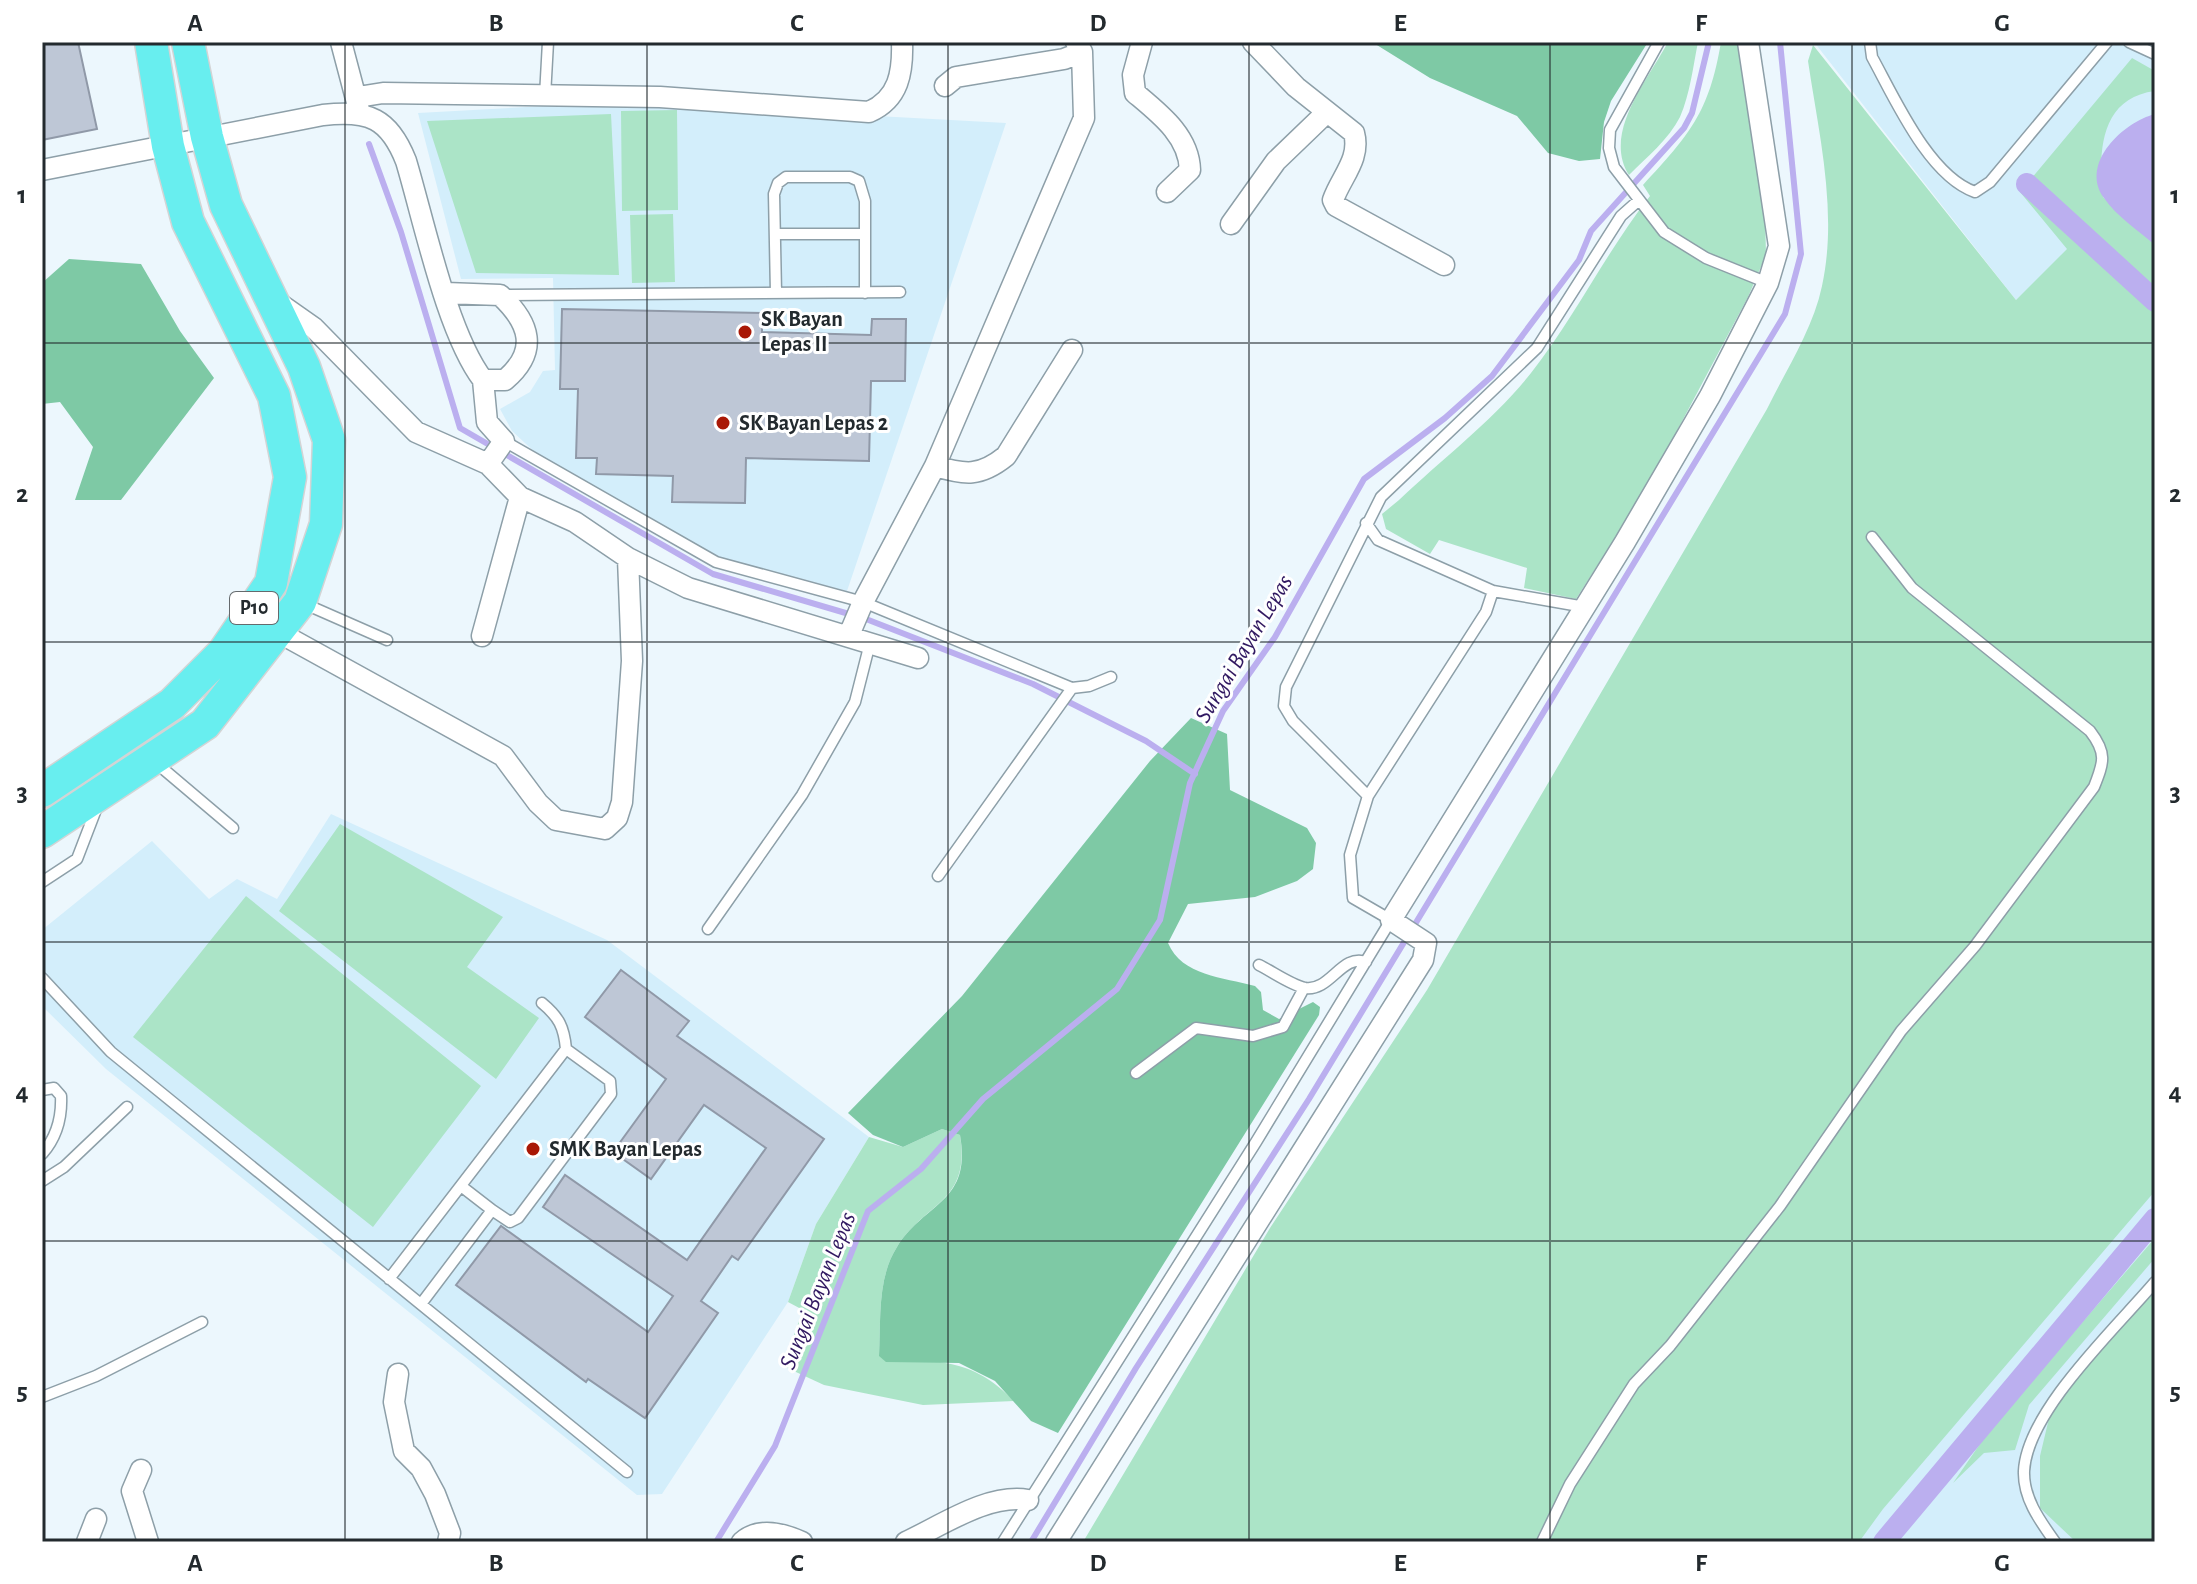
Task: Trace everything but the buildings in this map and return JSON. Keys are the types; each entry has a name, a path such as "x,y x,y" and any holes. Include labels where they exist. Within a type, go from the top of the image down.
{"highway":[{"name":"P10","path":"42,791 172,704 224,652 271,583 290,477 274,396 188,222 168,146 151,42"},
{"name":"P10","path":"42,832 205,724 300,602 326,524 329,440 304,367 275,300 226,205 207,137 188,42"}],"street":[{"path":"341,42 359,106 381,121 400,146 463,349 483,380 487,422 496,452 520,497 575,522 628,558 688,588 850,631 870,643 918,658"},
{"path":"42,170 323,115 359,106 383,93 660,97 869,112 884,105 897,86 903,62 902,42"},
{"path":"1142,42 1133,75 1135,93 1166,118 1190,153 1190,170 1167,192"},
{"path":"1253,42 1296,87 1354,133 1357,143 1352,165 1333,200 1336,206 1444,265"},
{"path":"1056,1542 1423,960 1427,950 1421,939 1395,922 1710,396 1768,283 1779,246 1748,42"},
{"path":"945,86 956,77 1064,59 1079,47"},
{"path":"850,631 935,466 1084,118 1079,47"},
{"path":"1231,224 1276,161 1327,112"},
{"path":"446,293 500,295 524,323 527,346 524,360 505,380 483,380"},
{"path":"275,300 314,328 416,432 496,452"},
{"path":"935,466 967,476 992,467 1006,456 1072,350"},
{"path":"482,636 520,497"},
{"path":"278,632 503,756 538,803 556,820 605,829 617,818 622,802 632,661 628,558"},
{"path":"398,1374 394,1402 404,1451 421,1468 435,1494 450,1533 448,1542"},
{"path":"141,1470 132,1491 148,1542"},
{"path":"906,1542 996,1501 1013,1497 1028,1500"},
{"path":"87,1542 96,1519"},
{"path":"742,1542 751,1534 784,1534 802,1542"}],"lane":[{"path":"545,97 548,42"},
{"path":"1659,42 1610,130 1609,148 1619,173 1664,232 1706,258 1768,283"},
{"path":"1870,42 1872,57 1936,162 1957,186 1975,192 1990,182 2107,42"},
{"path":"2129,42 2155,54"},
{"path":"776,293 774,194 778,183 786,177 850,177 859,181 865,201 865,293"},
{"path":"1368,796 1293,721 1284,706 1286,687 1381,497 1537,348 1636,195"},
{"path":"775,234 865,234"},
{"path":"500,295 900,292"},
{"path":"496,452 716,562 861,605 1072,688 1089,686 1111,677"},
{"path":"1366,523 1378,540 1493,591 1585,607"},
{"path":"1542,1542 1570,1484 1604,1426 1780,1206 1863,1082 1901,1031 1975,946 2094,787 2102,768 2103,748 2090,731 1912,588 1872,537"},
{"path":"1003,1542 1366,962 1395,922 1353,898 1349,878 1350,855 1368,796 1486,612 1493,591"},
{"path":"300,602 387,640"},
{"path":"708,929 802,795 855,702 870,643"},
{"path":"938,876 1072,688"},
{"path":"150,759 233,828"},
{"path":"42,882 77,859 101,793"},
{"path":"1259,965 1304,988 1320,987 1358,959 1366,962"},
{"path":"42,978 111,1052 627,1472"},
{"path":"1136,1073 1196,1028 1253,1036 1283,1027 1304,988"},
{"path":"389,1279 566,1049 564,1028 542,1003"},
{"path":"461,1186 510,1222 518,1218 611,1094 610,1081 566,1049"},
{"path":"42,1090 54,1088 61,1096 62,1112 53,1141 42,1154"},
{"path":"42,1181 64,1167 127,1107"},
{"path":"421,1304 492,1210"},
{"path":"2055,1542 2029,1501 2024,1472 2030,1439 2046,1410 2155,1282"},
{"path":"42,1397 96,1376 202,1322"}],"shaded area":[{"path":"1814,42 2155,42 2155,423 2051,268 2016,300"},
{"name":"SK Bayan Lepas II","path":"619,102 1006,123 847,591 714,556 539,456 512,431 500,409 530,392 543,371 555,370 553,278 461,279 418,113"},
{"path":"2155,114 2155,245 2109,205 2098,185 2097,171 2108,146 2119,135 2143,118"},
{"name":"SMK Bayan Lepas","path":"331,814 607,940 869,1137 816,1224 788,1302 662,1494 637,1495 106,1069 42,1006 42,930 152,841 209,899 237,879 277,899"},
{"path":"2155,1166 2155,1542 1847,1542"}],"green space":[{"path":"1372,42 1648,42 1611,101 1604,122 1600,159 1579,161 1548,153 1517,116 1430,78"},
{"path":"1668,42 1698,42 1686,99 1670,133 1629,175 1622,159 1624,124"},
{"path":"1721,42 1740,42 1765,213 1766,255 1748,297 1645,491 1576,599 1524,588 1527,568 1439,540 1430,554 1386,529 1382,514 1501,407 1547,352 1650,196 1643,185 1695,121 1710,87"},
{"path":"1813,45 2016,300 2067,249 2020,192 2132,58 2155,71 2155,91 2123,104 2113,116 2106,130 2101,162 2103,197 2155,245 2155,1191 1883,1509 1859,1542 1083,1542 1270,1228 1427,990 1767,409 1798,349 1818,302 1828,230 1825,174 1808,61"},
{"path":"677,110 678,210 622,211 621,111"},
{"path":"611,114 619,275 476,273 427,121"},
{"path":"673,214 675,282 632,283 630,215"},
{"path":"69,259 141,264 180,331 214,378 121,500 75,500 93,447 60,402 42,404 42,283"},
{"path":"1191,718 1227,734 1230,790 1307,828 1316,843 1313,869 1297,881 1255,897 1188,904 1168,943 1174,954 1193,969 1255,986 1261,992 1263,1010 1279,1019 1313,1002 1320,1007 1319,1015 1058,1433 1031,1421 995,1381 959,1363 886,1362 879,1356 881,1300 886,1272 897,1247 908,1232 953,1188 962,1157 960,1135 942,1129 903,1147 873,1135 848,1113 962,996 1150,761"},
{"path":"340,824 503,917 467,967 539,1018 496,1079 279,911"},
{"path":"246,896 481,1086 373,1227 133,1037"},
{"path":"942,1129 960,1135 962,1157 959,1175 943,1200 908,1232 891,1259 881,1300 879,1356 936,1361 968,1369 998,1386 1014,1401 923,1405 824,1385 783,1366 803,1310 788,1302 816,1224 869,1137 903,1147"},
{"path":"2155,1238 2155,1258 2029,1405 2015,1450 1984,1453 1953,1483 1991,1428"},
{"path":"2155,1285 2155,1542 2076,1542 2040,1508 2040,1456 2051,1410"}],"waterway":[{"name":"Sungai Bayan Lepas","path":"716,1542 775,1446 868,1211 921,1169 983,1099 1117,989 1160,920 1190,783 1223,711 1275,637 1364,479 1445,418 1492,376 1579,260 1591,231 1684,128 1692,113 1709,42"},
{"path":"1031,1542 1136,1368 1309,1099 1785,314 1801,254 1780,42"},
{"path":"369,144 401,232 460,428 713,574 866,619 1033,684 1146,741 1195,774"},
{"path":"2027,184 2155,301"},
{"path":"1884,1542 2155,1219"}],"place":[{"name":"SK Bayan Lepas II","path":"745,332"},
{"name":"SK Bayan Lepas 2","path":"723,423"},
{"name":"SMK Bayan Lepas","path":"533,1149"}]}
